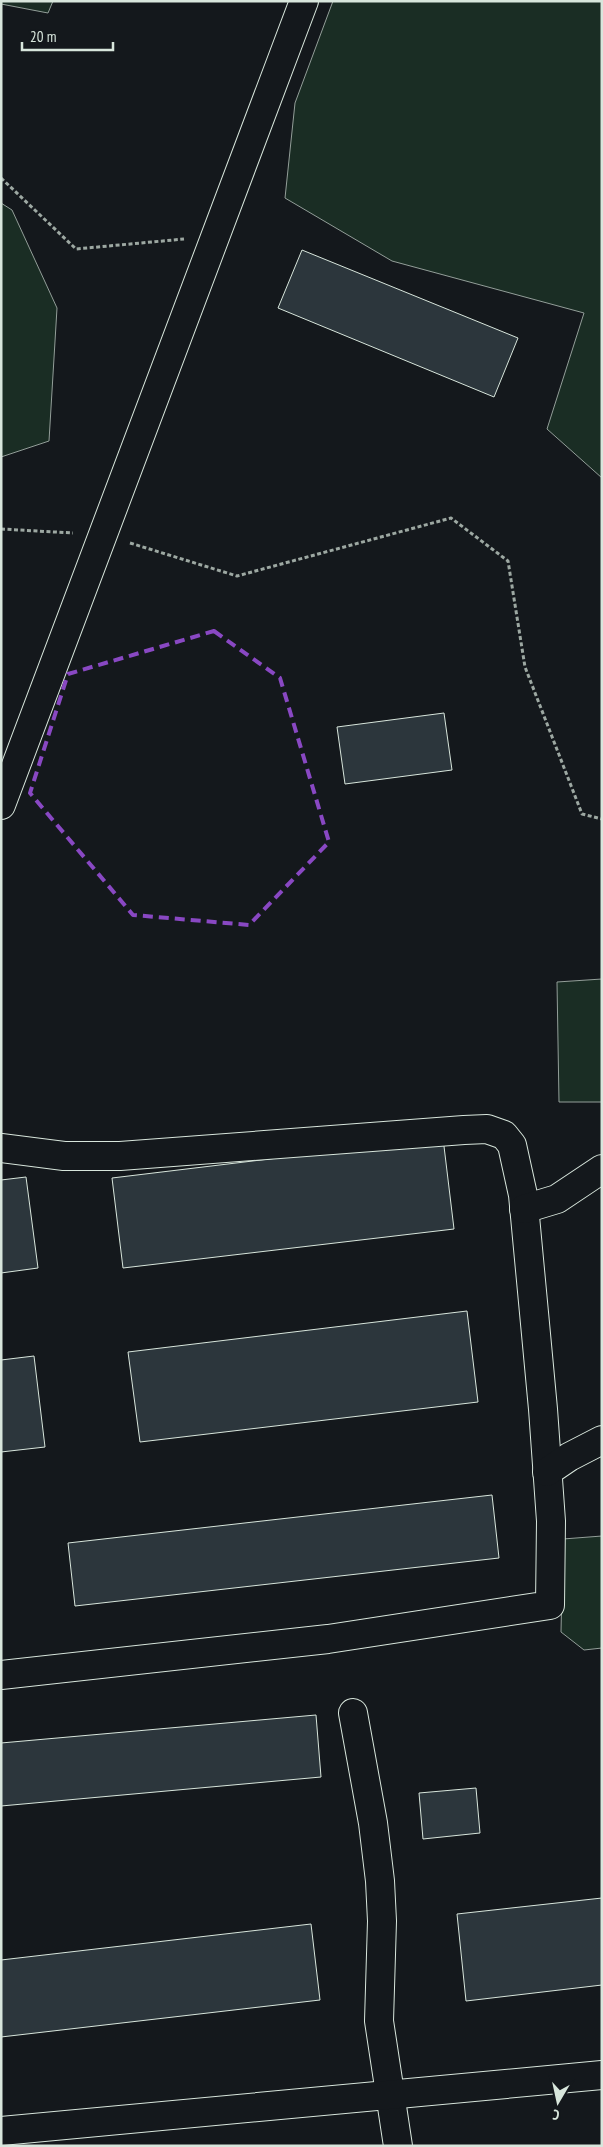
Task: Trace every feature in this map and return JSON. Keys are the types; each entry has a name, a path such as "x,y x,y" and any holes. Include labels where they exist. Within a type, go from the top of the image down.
{"lane":[{"path":"1,805 304,1"},
{"path":"1,1148 64,1156 120,1156 487,1129 504,1135 512,1145 524,1209 551,1521 550,1605 328,1639 1,1675"},
{"path":"524,1209 557,1199 602,1170"},
{"path":"547,1472 569,1457 602,1440"},
{"path":"353,1713 373,1823 380,1881 382,1921 379,2021 398,2146"},
{"path":"1,2131 602,2076"}],"path":[{"path":"1,178 76,249 215,236"},
{"path":"1,529 103,534 236,576 451,518 508,561 525,667 582,814 602,819"}],"highlighted area":[{"path":"214,631 280,678 329,842 249,925 133,915 30,793 68,674"}],"green space":[{"path":"1,1 53,1 48,13 1,4"},
{"path":"333,1 602,1 602,478 547,429 584,313 392,261 285,198 295,103"},
{"path":"1,203 12,210 57,308 49,441 1,457"},
{"path":"602,979 602,1102 559,1102 557,982"},
{"path":"602,1536 602,1648 584,1650 561,1632 563,1539"}],"building":[{"path":"302,250 518,338 494,397 278,308"},
{"path":"444,713 452,770 345,784 337,727"},
{"path":"443,1138 454,1229 123,1268 112,1178"},
{"path":"26,1177 38,1268 1,1273 1,1180"},
{"path":"467,1311 478,1402 140,1442 128,1352"},
{"path":"34,1356 45,1447 1,1452 1,1360"},
{"path":"492,1495 499,1558 75,1606 68,1543"},
{"path":"316,1715 321,1777 1,1806 1,1743"},
{"path":"476,1788 480,1833 423,1839 419,1793"},
{"path":"602,1898 602,1985 466,2001 457,1914"},
{"path":"311,1924 320,2000 1,2037 1,1960"}]}
